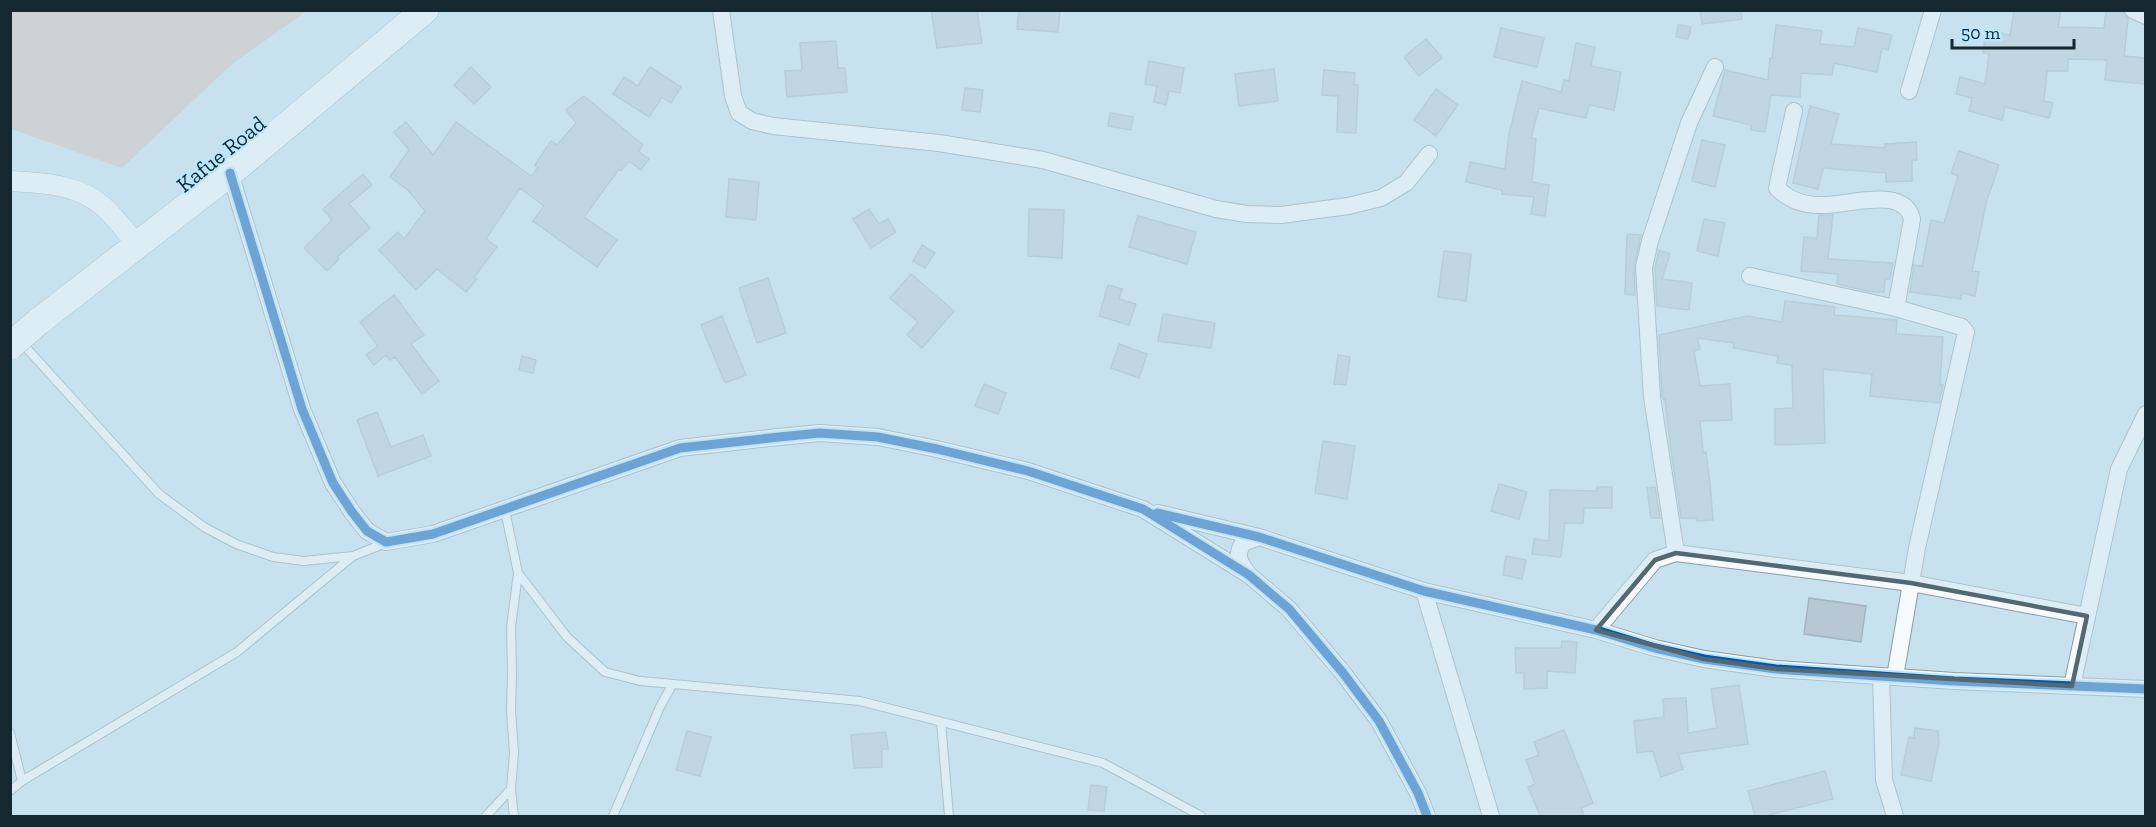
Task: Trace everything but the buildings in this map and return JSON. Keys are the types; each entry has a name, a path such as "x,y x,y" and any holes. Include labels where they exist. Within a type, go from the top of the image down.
{"highway":[{"name":"Kafue Road","path":"10,346 230,172 425,10"}],"street":[{"path":"721,10 733,96 739,112 752,121 773,126 939,143 1043,160 1216,209 1247,214 1281,215 1348,206 1381,198 1406,183 1429,154"},
{"path":"1910,91 1933,10"},
{"path":"2133,10 2145,16"},
{"path":"1676,553 1652,397 1644,267 1650,241 1689,123 1715,67"},
{"path":"1794,111 1777,188 1785,196 1820,205 1880,198 1905,205 1910,213 1912,219 1896,309"},
{"path":"230,172 302,409 333,483 368,531 386,542 433,534 680,448 820,433 878,437 938,448 1028,471 1143,509 1259,537 1424,591 1596,630 1656,648 1704,659 1776,669 1888,677 2145,690"},
{"path":"10,181 51,184 78,190 103,206 138,246"},
{"path":"1750,276 1896,309 1962,327 1966,332 1888,677 1884,780 1895,816"},
{"path":"2072,686 2119,469 2145,414"},
{"path":"1143,509 1249,575 1289,609 1343,673 1379,721 1418,793 1427,816"},
{"path":"1249,575 1238,560 1238,551 1243,543 1259,537"},
{"path":"1596,630 1655,560 1676,553 1911,583 2087,616"},
{"path":"1424,591 1491,816"}],"lane":[{"path":"10,329 90,421 159,494 204,527 236,544 273,557 304,561 353,556"},
{"path":"505,510 518,573 511,627 514,816"},
{"path":"10,791 22,781 237,652 353,556 386,542"},
{"path":"518,573 567,637 605,672 640,681 672,685 860,701 1103,763 1201,816"},
{"path":"613,816 660,707 672,685"},
{"path":"941,722 949,816"},
{"path":"10,733 22,781"},
{"path":"486,816 512,789"}],"highlighted area":[{"path":"1676,553 1911,583 2087,616 2072,686 1776,669 1704,659 1596,630 1655,560"}],"shaded area":[{"path":"10,11 307,11 232,64 122,168 11,129"}],"cycle path":[{"path":"230,173 302,409 333,483 367,531 386,542 433,534 680,448 779,437 820,433 878,437 1028,471 1143,509 1249,575 1289,609 1343,673 1379,721 1418,793 1427,816"},
{"path":"1157,513 1259,537 1424,591 1596,630 1655,648 1704,659 1776,669 1954,681 2146,689"}]}
